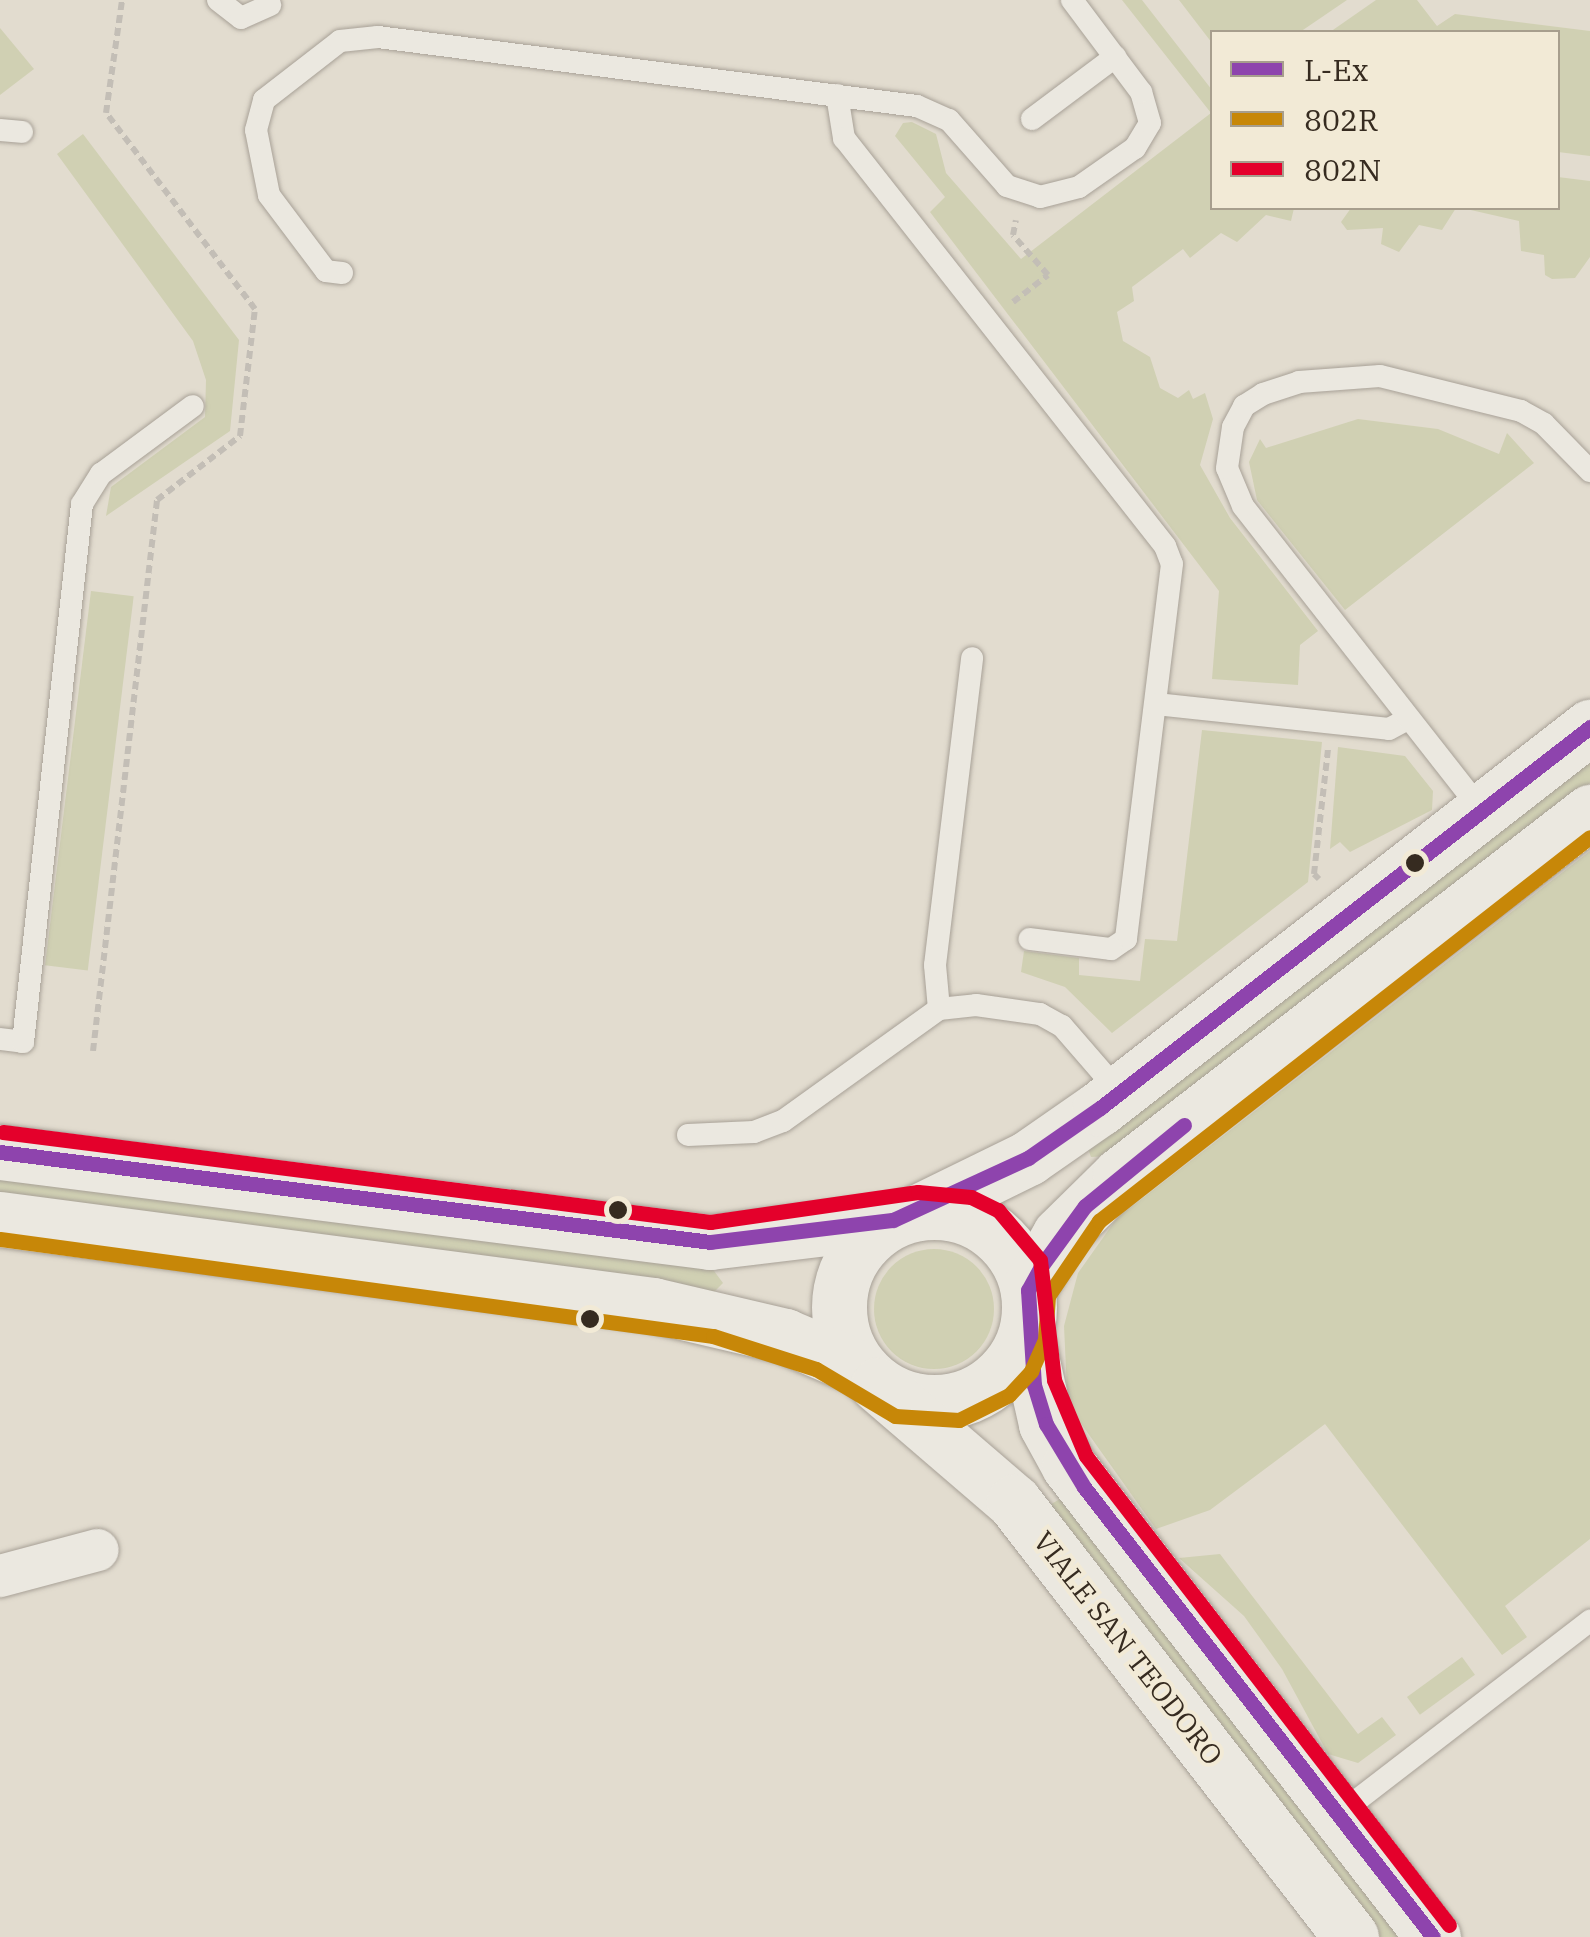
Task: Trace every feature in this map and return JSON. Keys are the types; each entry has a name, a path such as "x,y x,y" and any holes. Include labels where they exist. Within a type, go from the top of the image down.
{"main road":[{"path":"1590,727 1070,1129 872,1234 844,1273 839,1323 869,1377 914,1400 953,1401 998,1378 1060,1234 1120,1175 1590,812"},
{"path":"1070,1129 1075,1162 1087,1172 1120,1175"},
{"path":"0,1152 710,1242 906,1216 967,1217 989,1228 1008,1246 1027,1312 1046,1424 1084,1487 1433,1937"},
{"name":"VIALE SAN TEODORO","path":"0,1219 717,1316 869,1377 966,1456 1029,1521 1351,1937"},
{"path":"710,1242 738,1259 746,1284 733,1307 717,1316"},
{"path":"1029,1521 1028,1506 1041,1484 1084,1487"}],"street":[{"path":"0,1576 98,1550"}],"lane":[{"path":"218,0 242,18 270,5"},
{"path":"342,273 326,271 268,196 256,130 264,100 340,42 378,37 836,95 936,112 1020,194 1040,197 1079,187 1145,135 1148,107 1072,0"},
{"path":"1032,119 1114,57"},
{"path":"836,95 844,138 1169,554 1156,704 1124,946 1030,939"},
{"path":"1482,811 1232,487 1228,448 1244,406 1299,382 1380,376 1521,411 1544,424 1590,470"},
{"path":"0,1039 23,1042 82,504 101,474 193,406"},
{"path":"938,1009 935,965 972,658"},
{"path":"1156,704 1389,729 1408,719"},
{"path":"688,1136 754,1132 783,1122 938,1009 976,1005 1040,1014 1062,1026 1120,1092"},
{"path":"1338,1814 1590,1621"}],"path":[{"path":"94,1051 157,500 240,436 256,310 106,113 122,0"},
{"path":"988,322 1048,275 1013,235 1020,194"},
{"path":"1330,723 1314,874 1348,915"}],"green space":[{"path":"1122,0 1142,0 1210,87 1210,112"},
{"path":"1179,0 1347,0 1303,30 1210,30 1210,40"},
{"path":"1376,0 1417,0 1437,26 1455,14 1590,31 1590,156 1560,152 1560,30 1333,30"},
{"path":"0,28 34,69 0,95"},
{"path":"1210,114 1210,210 1294,210 1291,221 1266,215 1237,242 1221,233 1190,258 1183,249 1132,287 1134,301 1117,312 1123,341 1150,357 1160,388 1178,398 1189,390 1193,399 1205,393 1213,419 1200,465 1230,518 1318,631 1300,645 1298,685 1212,679 1219,591 930,212 945,197 895,136 903,123 912,122 936,134 946,173 1021,259"},
{"path":"83,134 239,340 230,431 106,516 111,487 205,417 206,380 193,341 57,154"},
{"path":"1560,177 1590,181 1590,257 1575,278 1552,279 1545,275 1544,255 1521,251 1519,221 1471,210 1560,210"},
{"path":"1350,210 1455,210 1442,230 1419,225 1399,252 1381,244 1383,228 1347,230 1341,222"},
{"path":"1358,419 1438,429 1499,454 1507,433 1534,463 1345,610 1257,500 1249,462 1260,439 1266,448"},
{"path":"91,591 134,596 88,970 45,965"},
{"path":"1202,730 1322,742 1308,882 1112,1033 1065,987 1021,972 1024,951 1079,958 1079,975 1140,981 1145,939 1177,941"},
{"path":"1338,747 1405,756 1433,791 1432,810 1350,852 1340,842 1330,849"},
{"path":"1590,753 1590,783 1109,1156 1091,1157 1087,1146"},
{"path":"1590,851 1590,1539 1505,1606 1527,1637 1502,1655 1325,1424 1210,1510 1156,1529 1080,1422 1067,1390 1064,1326 1078,1273 1117,1218"},
{"path":"0,1175 711,1267 723,1283 714,1292 0,1200"},
{"path":"934,1249 957,1254 976,1267 989,1286 994,1309 989,1332 976,1351 957,1364 934,1369 911,1364 892,1351 879,1332 874,1309 879,1286 892,1267 911,1254"},
{"path":"1060,1499 1402,1937 1374,1937 1046,1507"},
{"path":"1220,1554 1358,1734 1382,1717 1396,1735 1358,1763 1328,1754 1282,1669 1244,1616 1179,1558"},
{"path":"1462,1657 1475,1675 1420,1715 1407,1697"}],"transit line":[{"name":"L-Ex","path":"0,1152 710,1242 893,1220 1028,1158 1100,1108 1590,727"},
{"name":"802R","path":"0,1239 713,1336 816,1369 895,1416 959,1420 1009,1395 1031,1371 1045,1340 1048,1296 1099,1221 1590,837"},
{"name":"L-Ex","path":"1184,1125 1085,1206 1042,1265 1028,1290 1034,1385 1046,1424 1084,1487 1433,1937"},
{"name":"802N","path":"3,1132 710,1222 918,1192 971,1197 998,1210 1040,1260 1054,1380 1086,1456 1449,1925"}]}
